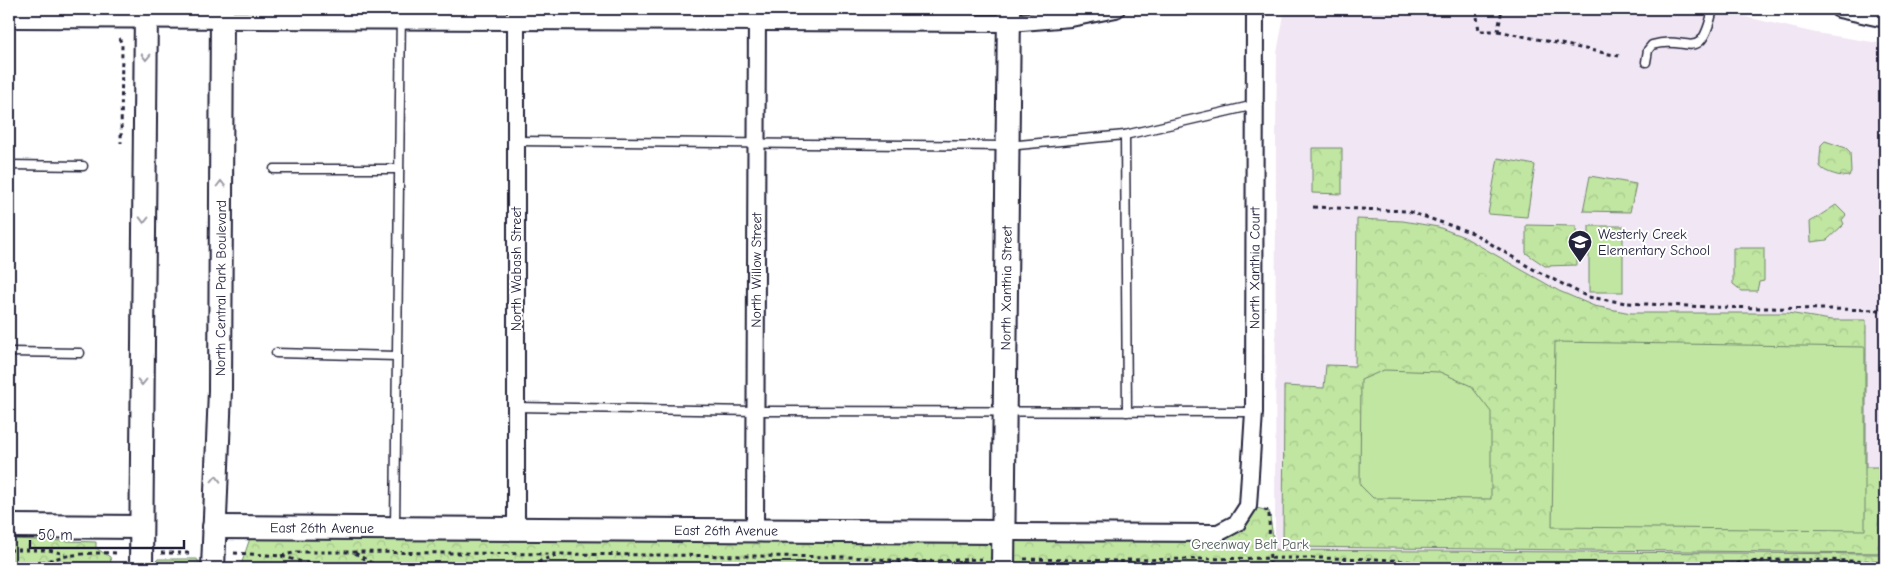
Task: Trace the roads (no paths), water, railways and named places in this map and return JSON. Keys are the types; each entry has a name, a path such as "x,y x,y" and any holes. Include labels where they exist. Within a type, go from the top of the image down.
{"street":[{"path":"9,19 146,14 1009,16 1071,18 1116,9"},
{"name":"North Xanthia Court","path":"1237,523 1248,506 1254,412 1255,9"},
{"path":"1839,9 1885,19"},
{"path":"146,14 141,527 147,561"},
{"name":"North Central Park Boulevard","path":"207,561 214,527 220,390 222,14"},
{"name":"North Wabash Street","path":"516,15 516,530"},
{"name":"North Willow Street","path":"755,531 757,16"},
{"name":"North Xanthia Street","path":"1003,568 1009,16"},
{"name":"East 26th Avenue","path":"214,527 1218,533 1237,523"},
{"path":"9,526 141,527"}],"lane":[{"path":"1646,62 1648,50 1652,45 1662,42 1687,46 1701,41 1708,31 1713,9"},
{"path":"395,529 401,15"},
{"path":"516,141 1007,146 1125,135 1255,105"},
{"path":"1125,135 1127,412"},
{"path":"9,165 83,166"},
{"path":"274,169 400,169"},
{"path":"9,352 80,353"},
{"path":"276,353 397,356"},
{"path":"516,407 755,411 1254,412"}],"place":[{"name":"Westerly Creek Elementary School","path":"1580,263"}],"park label":[{"name":"Greenway Belt Park","path":"1250,544"}]}
